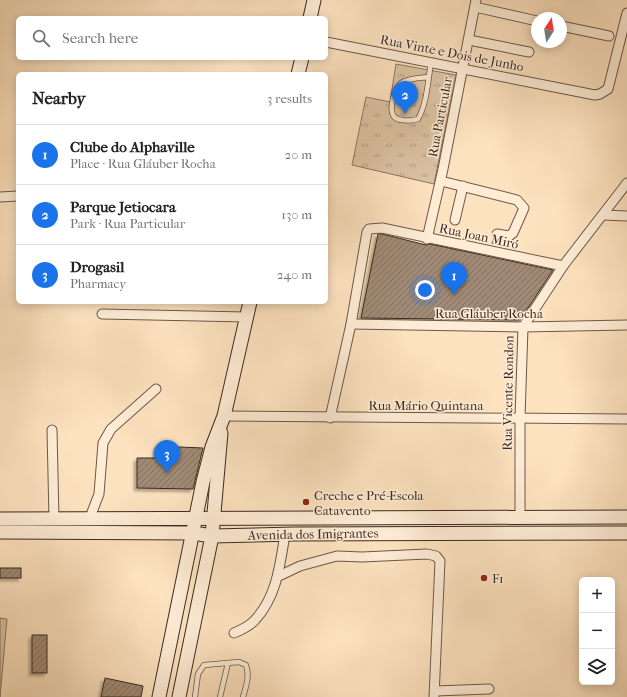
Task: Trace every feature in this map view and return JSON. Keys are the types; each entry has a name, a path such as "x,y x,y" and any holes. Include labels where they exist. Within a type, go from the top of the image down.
{"main road":[{"path":"310,16 314,0"},
{"path":"298,72 302,60"},
{"path":"159,697 208,462 222,421 250,304"},
{"path":"179,697 212,536 222,421"},
{"path":"457,517 457,534"},
{"name":"Avenida dos Imigrantes","path":"0,532 55,526 89,520 627,517"},
{"name":"Avenida dos Imigrantes","path":"0,519 55,526 193,533 212,536 285,534 627,533"}],"street":[{"path":"476,4 531,19"},
{"name":"Rua Particular","path":"427,239 441,181 476,4"},
{"name":"Rua Vinte e Dois de Junho","path":"328,42 595,95 608,89 627,13"},
{"path":"567,27 609,36"},
{"path":"469,40 528,52"},
{"path":"441,181 521,202 524,208 513,233 509,236 497,234"},
{"name":"Rua Vicente Rondon","path":"520,517 520,418 523,327 563,266 604,215 627,183"},
{"path":"455,220 463,186"},
{"path":"0,197 16,196"},
{"path":"604,215 627,216"},
{"name":"Rua Joan Miró","path":"351,324 367,232 372,227 563,266"},
{"path":"102,314 247,317"},
{"path":"330,418 351,324"},
{"name":"Rua Gláuber Rocha","path":"351,324 523,327 627,324"},
{"path":"89,520 99,494 103,443 111,429 127,413 156,389"},
{"name":"Rua Mário Quintana","path":"222,421 330,418 627,419"},
{"path":"52,430 55,526"},
{"path":"234,634 254,621 271,597 279,576 285,534"},
{"path":"279,576 300,566 337,556 374,557 427,554 436,556 440,561 434,694 489,689"}],"lane":[{"path":"428,78 406,80 401,83 393,103 392,110 394,117 410,122 418,119 421,113 428,78 431,62"},
{"path":"195,697 200,669 204,665 238,662 246,664 249,675 243,697"},
{"path":"220,697 228,663"}],"green space":[{"path":"396,64 456,75 434,184 352,165 366,97 390,102"},
{"path":"0,618 7,619 0,697"}],"building":[{"path":"378,234 553,270 520,320 361,318"},
{"path":"157,446 203,448 193,489 137,488 137,458 156,458"},
{"path":"0,568 21,568 21,578 0,578"},
{"path":"32,635 47,635 47,673 32,673"},
{"path":"105,678 143,686 141,697 101,697"}],"place":[{"name":"Parque Jetiocara","path":"405,114"},
{"name":"Clube do Alphaville","path":"454,295"},
{"name":"Drogasil","path":"167,473"},
{"name":"Creche e Pré-Escola Catavento","path":"306,502"},
{"name":"F1","path":"484,578"}]}
